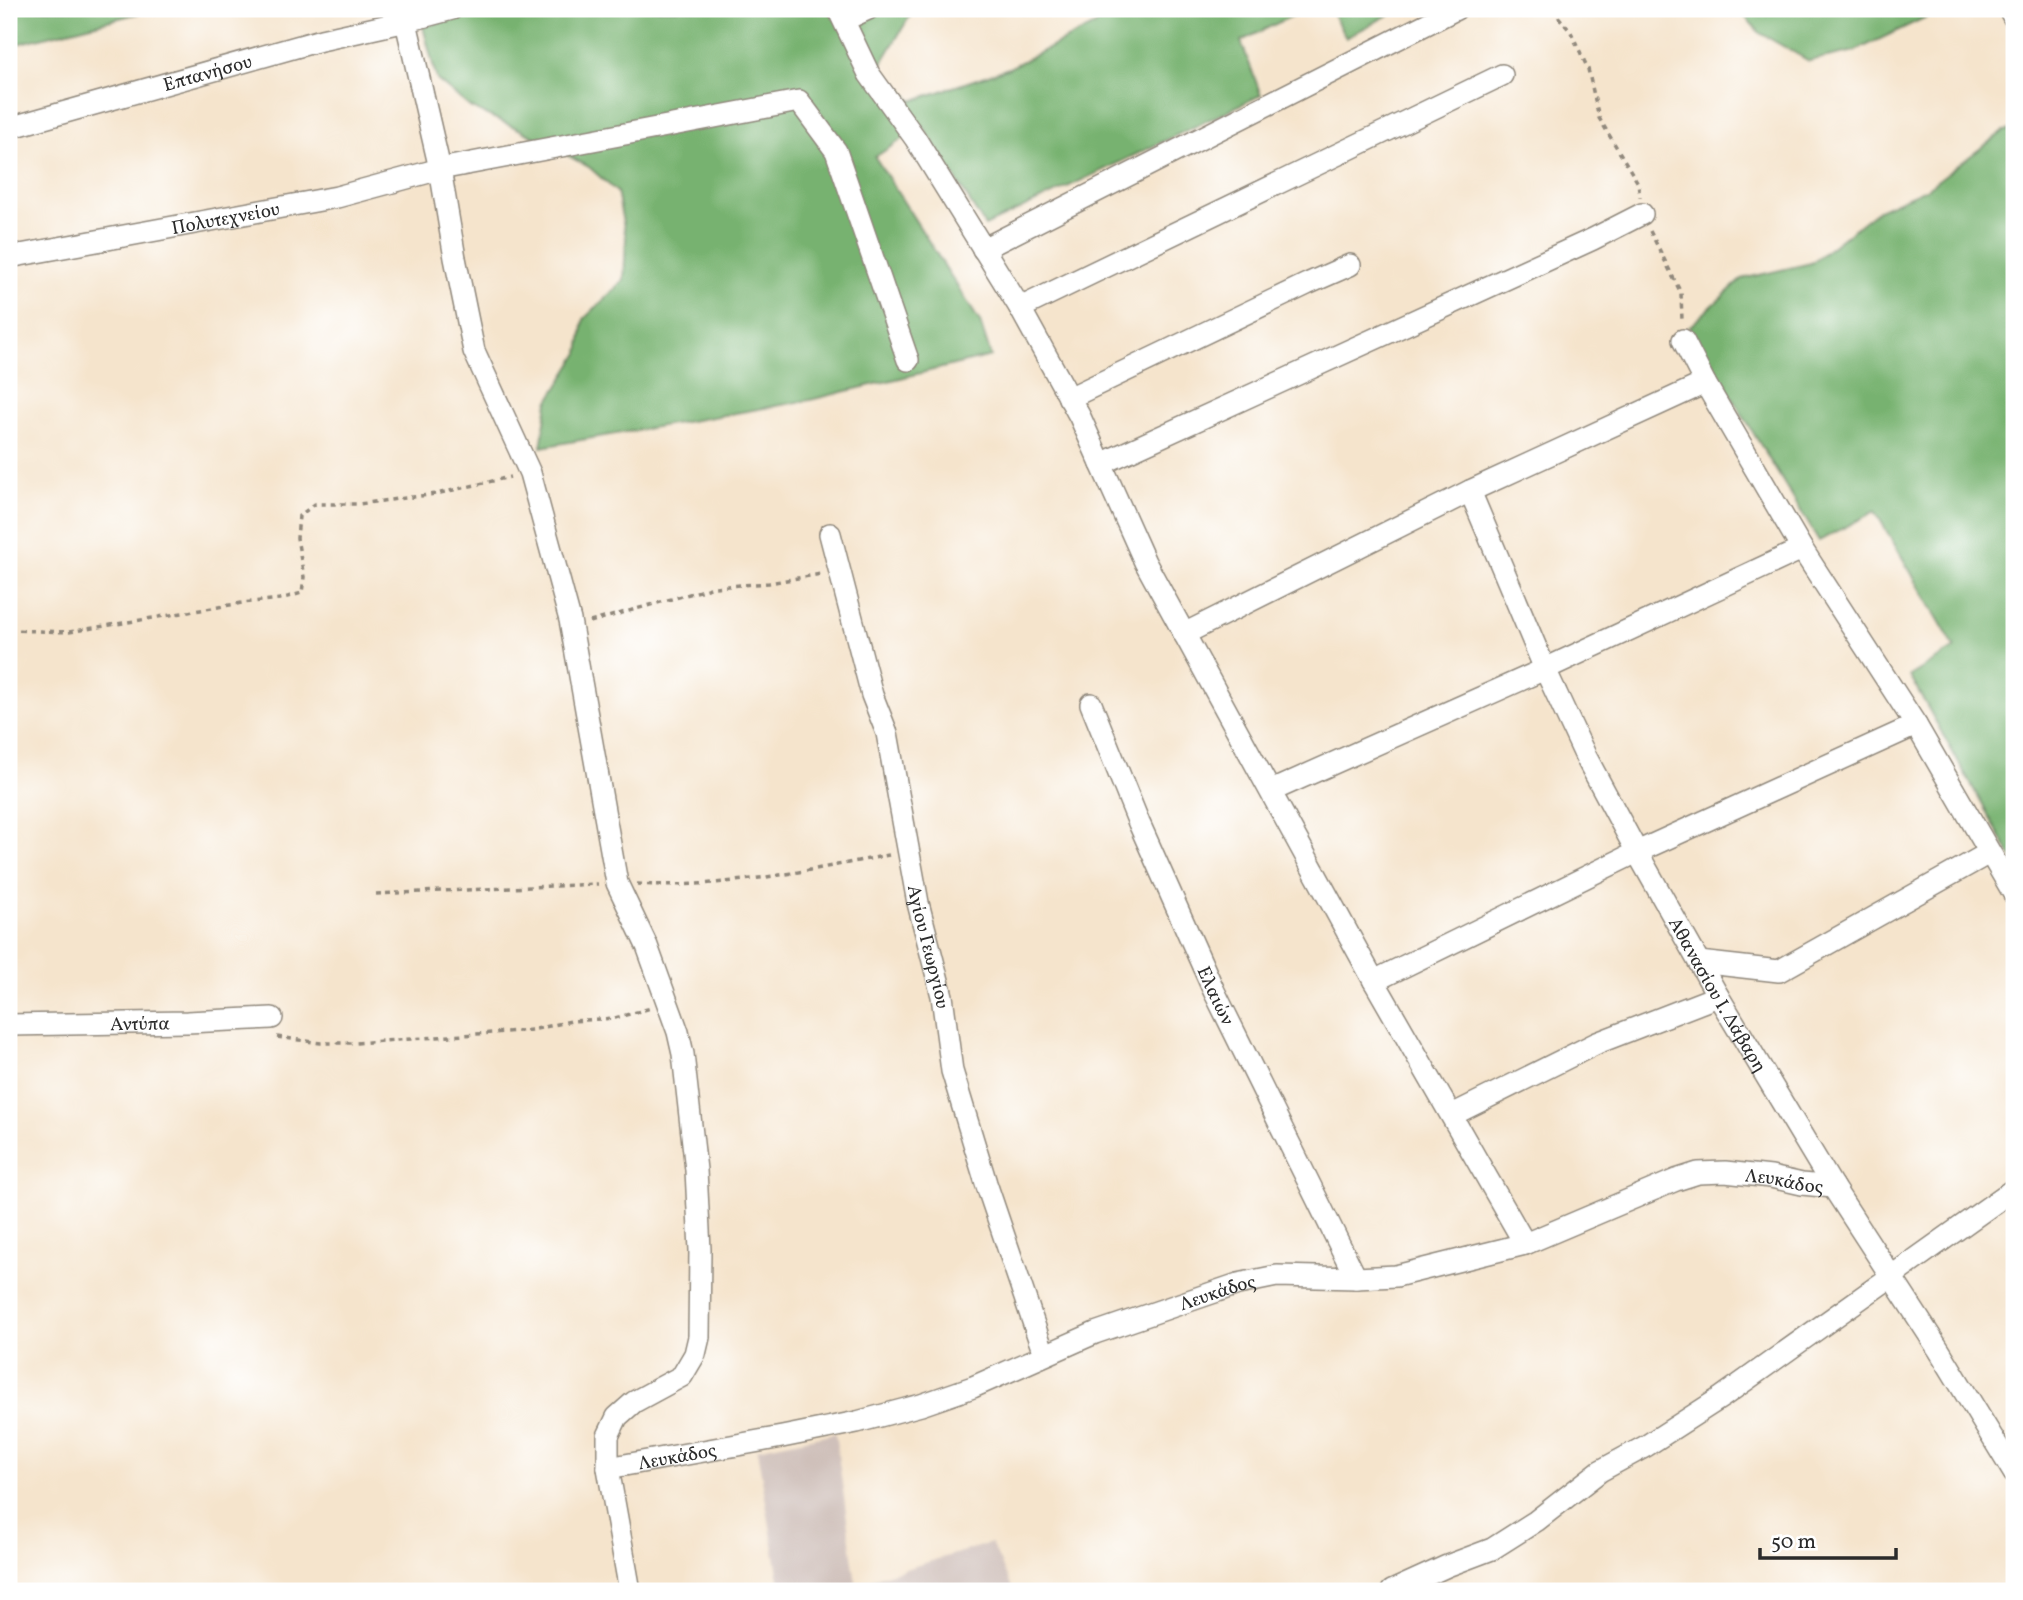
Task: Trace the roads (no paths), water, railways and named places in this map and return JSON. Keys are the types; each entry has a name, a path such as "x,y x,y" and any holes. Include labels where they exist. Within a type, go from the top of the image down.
{"street":[{"name":"Επτανήσου","path":"9,128 405,15 452,9"},
{"path":"868,9 841,14 869,74 915,138 1020,308 1069,398 1145,562 1374,981 1525,1244"},
{"path":"982,249 1456,9"},
{"path":"2009,9 2014,18"},
{"path":"405,15 440,169 474,351 530,473 571,628 617,883 647,946 678,1032 683,1054 696,1170 700,1250 699,1337 695,1354 682,1376 634,1402 617,1417 608,1436 608,1468 630,1591"},
{"path":"1020,308 1502,75"},
{"name":"Πολυτεχνείου","path":"9,257 337,197 440,169 799,101 836,151 908,360"},
{"path":"1101,464 1593,239 1642,214"},
{"path":"1069,398 1350,265"},
{"path":"1683,340 1705,383 1802,549 1916,725 2014,894"},
{"path":"1184,634 1470,491 1705,383"},
{"name":"Αθανασίου Ι. Δάβαρη","path":"1470,491 1586,757 1637,852 1718,996 1833,1187 2014,1473"},
{"name":"Αγίου Γεωργίου","path":"830,534 872,695 887,733 918,903 942,996 952,1071 990,1196 1044,1354"},
{"path":"1271,791 1802,549"},
{"name":"Ελαιών","path":"1091,704 1139,823 1214,991 1356,1278"},
{"path":"1374,981 1637,852 1916,725"},
{"path":"1699,962 1779,971 1989,853"},
{"path":"1452,1115 1597,1043 1718,996"},
{"name":"Αντύπα","path":"9,1025 187,1022 270,1027"},
{"name":"Λευκάδος","path":"608,1468 782,1437 908,1409 973,1387 1095,1333 1238,1284 1277,1276 1396,1276 1525,1244 1675,1180 1698,1173 1725,1172 1771,1177 1802,1185 1833,1187"},
{"path":"1392,1591 1492,1549 1536,1521 1600,1471 1646,1446 1722,1397 2014,1189"}]}
